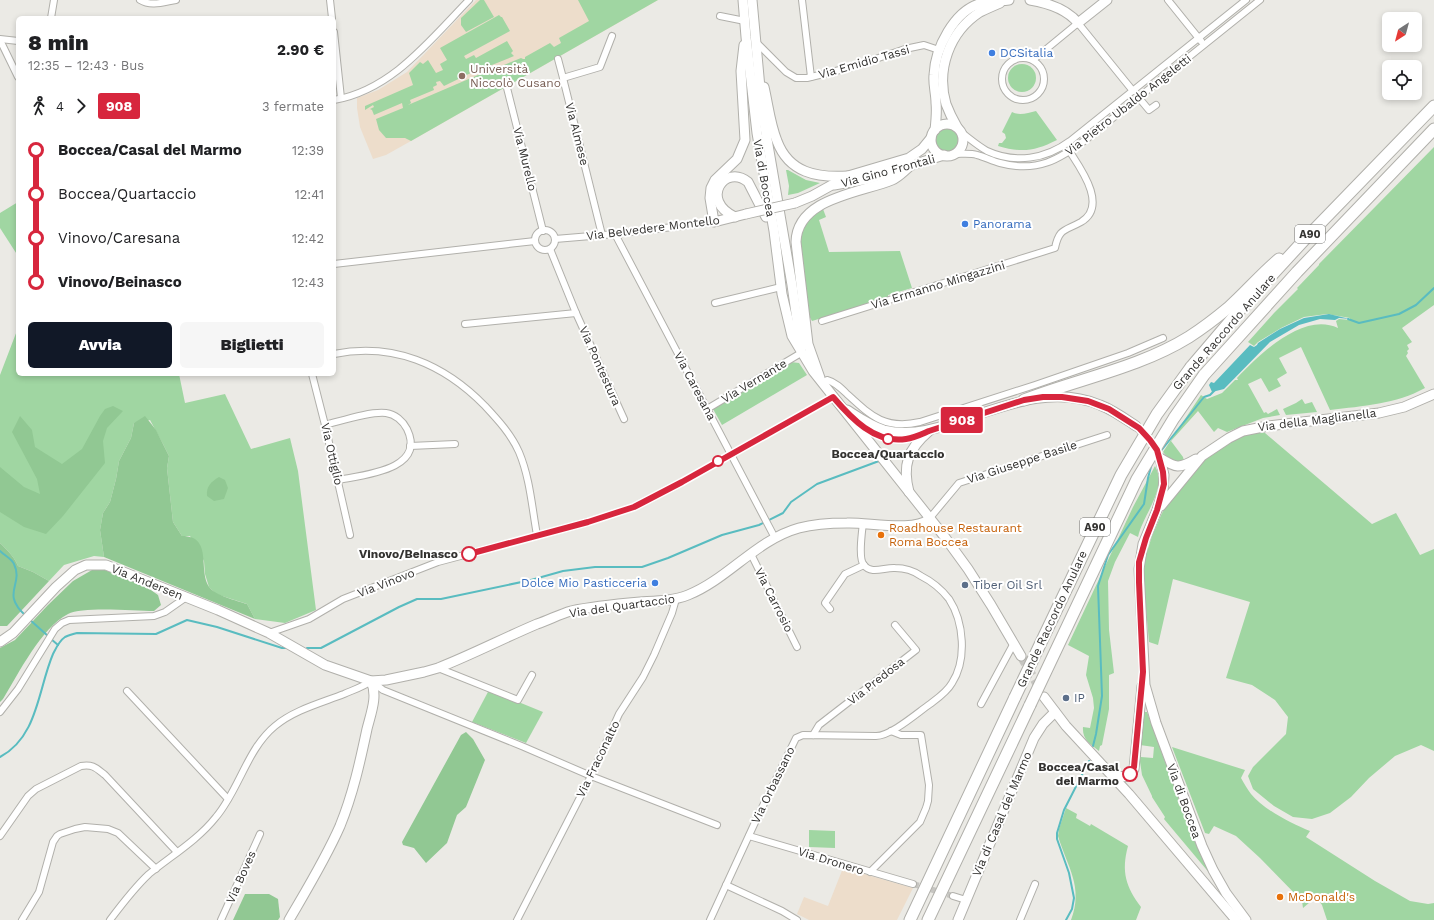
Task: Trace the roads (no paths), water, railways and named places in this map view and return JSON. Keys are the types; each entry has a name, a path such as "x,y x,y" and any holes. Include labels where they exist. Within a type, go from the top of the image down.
{"highway":[{"path":"1412,128 1425,106 1434,96"},
{"name":"Grande Raccordo Anulare","path":"910,920 1122,475 1153,420 1191,367 1237,313 1306,238 1434,106"},
{"name":"Grande Raccordo Anulare","path":"928,920 1137,479 1165,431 1204,375 1297,272 1433,131"},
{"path":"1024,400 1052,389 1147,358 1189,337 1212,321 1264,271 1306,238"}],"main road":[{"name":"Via di Boccea","path":"743,0 744,21 757,133 774,231 781,287 789,326 796,344 809,366 968,569 992,605 1021,656"},
{"name":"Via di Boccea","path":"752,0 760,98 792,285 801,353"},
{"path":"982,4 971,19 960,30 949,48 945,61 943,76 944,95 949,110 963,138 962,145 956,154 948,156 938,152 934,148 933,134 937,111 934,75 939,50 948,32 958,19 969,10 982,4 1009,0"},
{"path":"1030,0 1057,8 1072,16 1078,23 1108,0"},
{"path":"714,222 710,198 711,188 716,180 737,159 745,140 746,134 741,71 746,37"},
{"path":"758,70 769,106 776,139 787,158 799,169 813,175 827,177 848,176"},
{"path":"933,134 945,124 952,124 959,130"},
{"name":"Via Gino Frontali","path":"774,208 807,199 848,176 910,158 922,149 933,134"},
{"name":"Via Gino Frontali","path":"831,186 855,182 909,167 944,155"},
{"path":"822,383 808,344 796,242 799,227 806,216 817,207 862,189 892,180 909,167"},
{"path":"735,216 724,210 719,204 717,197 718,187 722,182 728,178 734,177 748,182 774,231"},
{"name":"Via Belvedere Montello","path":"714,222 774,208"},
{"name":"Via della Maglianella","path":"1157,510 1202,456 1229,438 1250,429 1379,413 1404,407 1434,394"},
{"name":"Via di Boccea","path":"842,407 870,424 884,430 897,432 929,431 1024,400 1051,397 1083,400 1109,409 1136,426"},
{"name":"Via di Boccea","path":"910,494 907,474 910,454 916,442 929,431"},
{"name":"Via di Boccea","path":"1202,456 1186,465 1179,467 1172,466 1160,458 1164,484 1157,510 1144,544 1139,569 1143,672 1151,709 1202,846 1226,893 1246,920"},
{"name":"Via del Quartaccio","path":"269,634 320,663 371,681 380,681 438,668 520,631 565,613 612,604 676,599 691,594 706,586 775,538 792,530 815,524 863,523 910,526 924,523 929,519"},
{"name":"Via Andersen","path":"0,642 11,634 69,575 78,568 90,565 106,565 269,634"},
{"name":"Via di Boccea","path":"1108,770 1122,777 1130,774 1134,769 1143,672"},
{"path":"289,920 336,835 352,794 375,694 371,681"},
{"name":"Via di Boccea","path":"1044,696 1055,712 1108,770 1236,920"},
{"name":"Via di Casal del Marmo","path":"958,920 1032,743 1043,724 1055,712"}],"street":[{"path":"140,0 148,4 152,4 176,0"},
{"path":"330,0 332,16"},
{"path":"336,99 372,86 399,70 469,0"},
{"path":"802,0 811,77"},
{"path":"1168,0 1204,45"},
{"name":"Via Pietro Ubaldo Angeletti","path":"959,130 983,148 999,155 1019,158 1040,156 1056,150 1066,145 1246,0"},
{"name":"Via Pietro Ubaldo Angeletti","path":"956,154 974,154 1010,166 1025,167 1050,162 1070,152 1260,0"},
{"path":"51,16 54,3"},
{"path":"720,16 744,21"},
{"path":"1033,60 1078,23 1133,91"},
{"path":"564,78 600,67 612,36"},
{"path":"16,41 0,40 16,73"},
{"name":"Via Emidio Tassi","path":"756,41 790,75 799,78 811,77 852,67 924,45 939,50"},
{"path":"336,51 341,98"},
{"path":"1026,58 1033,60 1042,69 1042,87 1034,96 1022,100 1016,99 1005,90 1002,84 1003,69 1013,60 1026,58"},
{"name":"Via Almese","path":"558,59 564,78 602,235"},
{"name":"Via Murello","path":"507,88 543,230"},
{"path":"1139,98 1149,110 1156,106"},
{"name":"Via Ermanno Mingazzini","path":"822,321 1055,248 1059,234 1068,227 1086,219 1092,208 1093,200 1091,190 1070,152"},
{"name":"Via Belvedere Montello","path":"555,239 615,234 714,222"},
{"path":"543,230 552,233 555,239 554,245 550,249 540,249 535,241 538,233 543,230"},
{"name":"Via Caresana","path":"615,234 775,538"},
{"path":"336,264 535,241"},
{"name":"Via Pontestura","path":"550,249 576,313 624,418"},
{"path":"715,303 781,287"},
{"name":"Via Pontestura","path":"465,324 576,313"},
{"path":"822,383 828,380 835,383 868,412 882,421 897,424 915,423 1035,385 1128,353 1163,338"},
{"path":"336,354 351,350 370,350 404,357 436,367 456,380 465,388 494,416 516,446 526,476 537,535"},
{"name":"Via Vernante","path":"707,409 801,353"},
{"name":"Via Ottiglio","path":"313,376 350,535"},
{"name":"Via Vinovo","path":"269,634 309,619 343,599 438,562 588,522 634,507 682,482 833,397"},
{"path":"325,425 376,413 388,414 399,419 406,427 410,436 410,446 405,457 391,468 338,480"},
{"name":"Via Giuseppe Basile","path":"929,519 959,483 1107,435"},
{"path":"410,446 456,444"},
{"path":"830,609 825,603 844,576 864,565 861,559 863,523"},
{"name":"Via Carrosio","path":"751,554 797,647"},
{"name":"Via Orbassano","path":"710,920 795,740 801,735 879,736 891,731 932,702 950,687 955,678 960,663 962,640 952,606 945,595 929,581 906,569 895,568 872,570 864,565"},
{"path":"0,712 18,689 59,625 69,620 154,616 165,612 185,598"},
{"name":"Via Fraconalto","path":"517,920 590,776 619,714 643,677 654,655 672,613 676,599"},
{"name":"Via Predosa","path":"813,735 819,725 916,650 895,625"},
{"path":"981,704 1014,643"},
{"path":"438,668 518,700 532,675"},
{"path":"110,920 132,891 212,822 228,800 266,735 275,726 296,713 361,687 371,681 383,690 524,746 590,776 717,825"},
{"path":"127,691 228,800"},
{"path":"870,872 920,822 928,801 929,785 921,735 904,735 891,731"},
{"path":"0,836 28,796 36,789 81,766 88,764 105,775 177,852"},
{"path":"22,920 39,892 53,842 60,834 85,827 113,830 156,869"},
{"name":"Via Boves","path":"221,920 260,834"},
{"name":"Via Dronero","path":"749,836 913,884"},
{"path":"1020,920 1035,884"},
{"path":"726,885 782,911 797,920"},
{"path":"953,896 966,900"}],"water":[{"path":"1329,314 1350,319 1320,319 1299,325 1270,342 1224,389 1212,392 1209,385 1211,382 1214,383 1250,345 1254,347 1280,329 1304,318"}],"waterway":[{"path":"1348,319 1359,323 1399,314 1416,305 1434,288"},
{"path":"1160,452 1204,397 1210,395 1215,390"},
{"path":"307,648 321,648 417,599 441,599 531,580 563,571 595,567 642,567 668,558 722,535 759,525 783,513 791,502 817,484 879,461"},
{"path":"1093,746 1102,696 1098,586 1108,555 1144,504 1152,463"},
{"path":"0,551 14,564 16,578 13,595 18,608 26,616"},
{"path":"29,619 48,636"},
{"path":"0,757 13,748 30,725 53,654 61,640 65,637 77,633 156,634 187,620 217,627 286,648"},
{"path":"51,639 58,645"},
{"path":"1066,920 1072,909 1074,898 1069,873 1057,839 1057,833 1064,810 1089,761"}],"tunnel":[{"path":"1136,426 1150,440 1158,453"},
{"path":"1021,656 1041,691"},
{"path":"913,884 953,896"}],"place":[{"name":"DCSitalia","path":"992,53"},
{"name":"Università Niccolò Cusano","path":"462,76"},
{"name":"Panorama","path":"965,224"},
{"name":"Boccea/Quartaccio","path":"888,439"},
{"name":"Roadhouse Restaurant Roma Boccea","path":"881,535"},
{"name":"Vinovo/Beinasco","path":"469,554"},
{"name":"Dolce Mio Pasticceria","path":"655,583"},
{"name":"Tiber Oil Srl","path":"965,585"},
{"name":"IP","path":"1066,698"},
{"name":"Boccea/Casal del Marmo","path":"1130,774"},
{"name":"McDonald's","path":"1280,897"}]}
